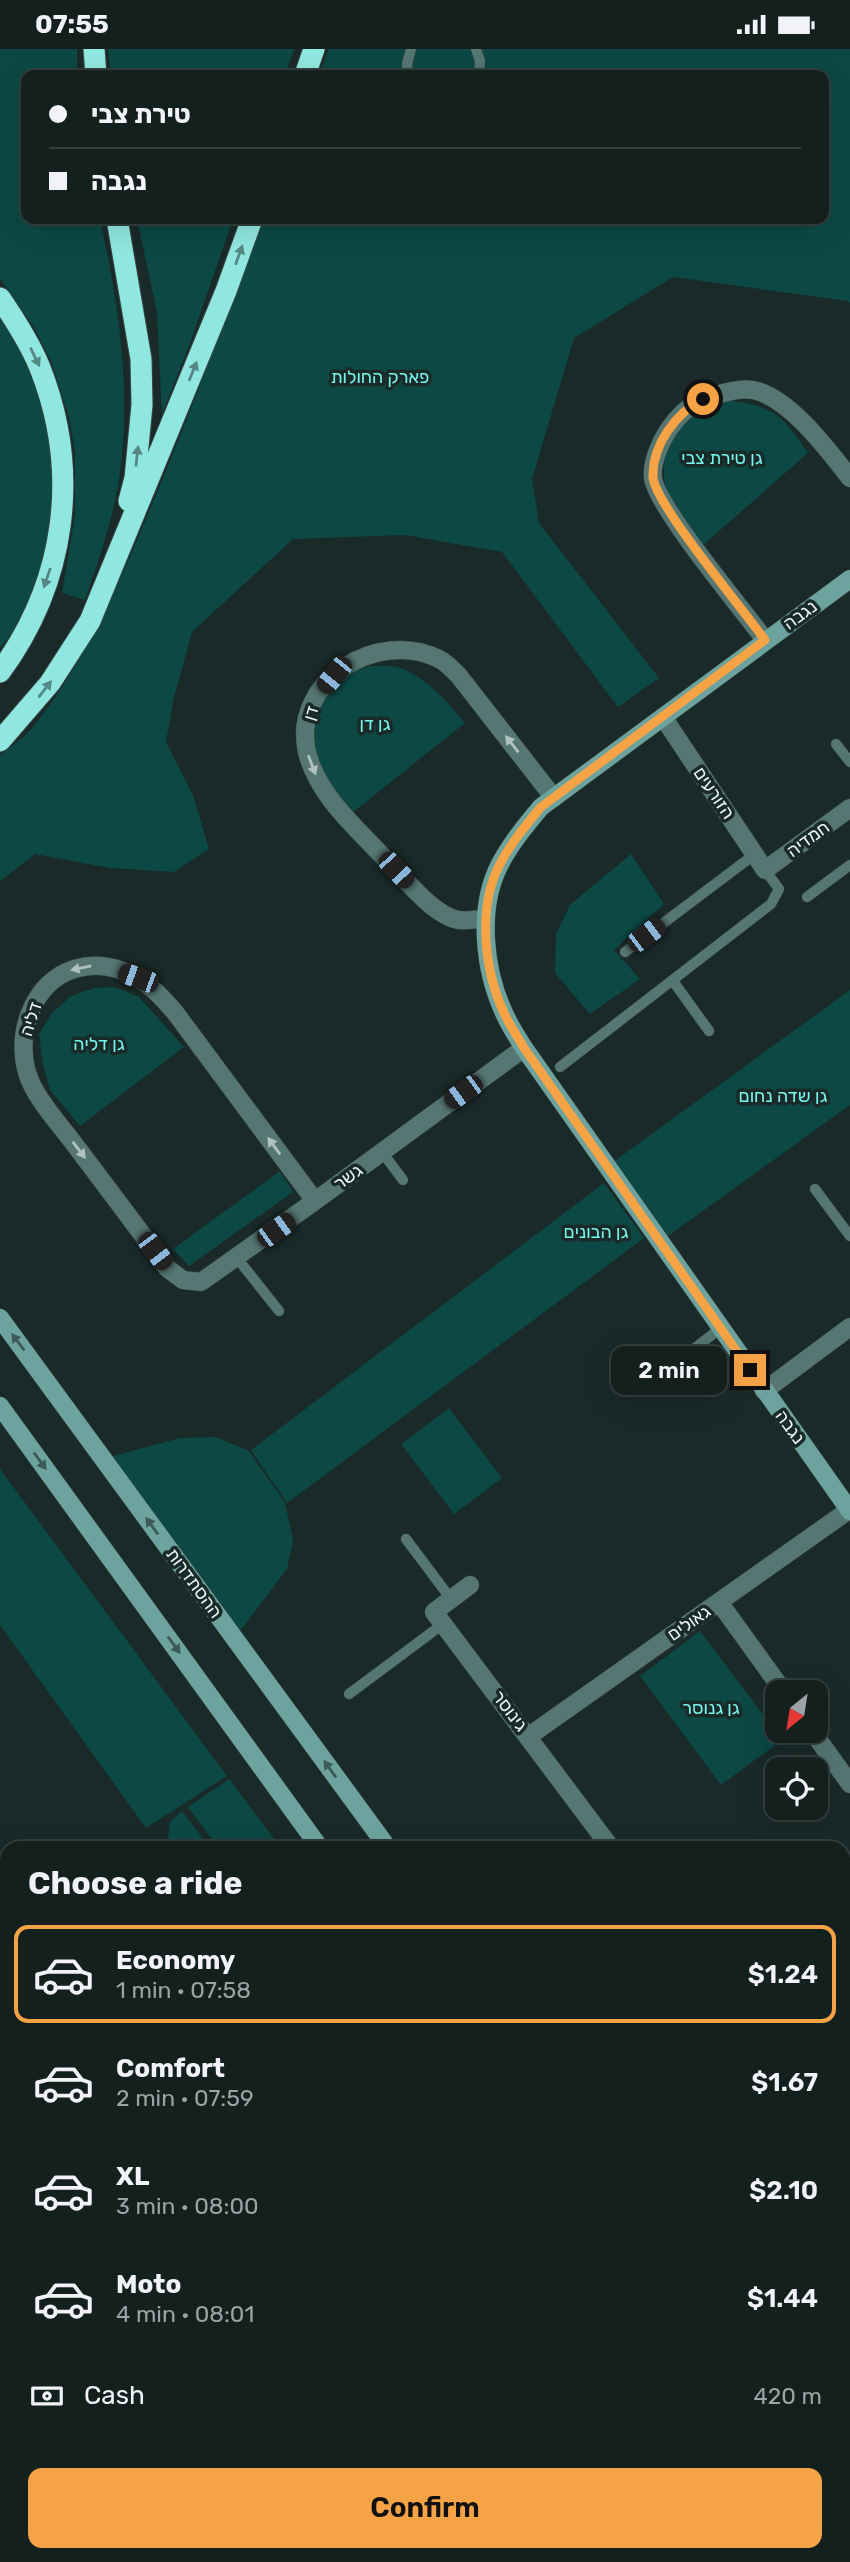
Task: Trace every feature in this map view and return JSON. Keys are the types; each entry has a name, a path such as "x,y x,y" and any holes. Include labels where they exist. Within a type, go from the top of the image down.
{"highway":[{"path":"94,49 96,70"},
{"path":"307,70 314,49"},
{"path":"111,571 135,478 142,405 141,359 118,224"},
{"path":"0,741 50,683 90,621 226,291 250,224"},
{"path":"0,298 24,335 39,366 63,453 63,513 57,547 48,577 20,642 0,672"}],"street":[{"path":"765,640 677,523 660,496 653,478 662,442 672,424 687,407 726,392 752,390 779,402 794,414 850,478"},
{"name":"נגבה","path":"850,579 541,807 499,865 489,891 485,919 487,953 504,1014 524,1048 850,1510"},
{"name":"דן","path":"485,919 457,920 431,905 328,797 314,772 307,751 307,718 314,699 346,665 379,650 408,649 441,659 459,676 554,798"},
{"name":"הזורעים","path":"663,717 765,870"},
{"name":"חמדיה","path":"765,870 850,809"},
{"name":"דליה","path":"167,1268 31,1084 22,1046 25,1024 42,988 56,977 75,968 94,965 115,969 138,978 156,992 174,1011 315,1201"},
{"name":"גשר","path":"167,1268 183,1280 201,1282 524,1048"},
{"name":"ההסתדרות","path":"0,1318 383,1841"},
{"path":"764,1391 850,1327"},
{"path":"0,1405 315,1841"},
{"name":"גאולים","path":"528,1736 850,1510"},
{"path":"443,1624 434,1612 470,1585"},
{"path":"719,1602 775,1680"},
{"name":"גינוסר","path":"443,1624 606,1841"},
{"path":"821,1743 850,1784"}],"lane":[{"path":"408,70 411,49"},
{"path":"476,49 479,70"},
{"path":"836,744 850,762"},
{"path":"625,951 755,854"},
{"path":"807,897 850,865"},
{"path":"560,1067 771,904 779,889 765,870"},
{"path":"673,981 709,1031"},
{"path":"382,1152 403,1180"},
{"path":"815,1189 850,1236"},
{"path":"237,1258 279,1311"},
{"path":"641,1386 722,1327"},
{"path":"406,1539 451,1599"},
{"path":"349,1694 443,1624"}],"green space":[{"path":"0,49 77,49 77,70 21,70 21,224 101,224 113,285 124,386 122,453 112,515 85,600 62,593 75,515 75,452 69,417 51,361 35,329 0,278"},
{"path":"108,49 294,49 287,70 110,70"},
{"name":"פארק החולות","path":"329,49 850,49 850,303 673,277 574,338 532,479 539,523 659,678 618,707 502,552 405,535 293,539 192,632 173,701 166,742 193,795 209,849 174,872 110,868 35,854 0,881 0,756 28,732 52,702 87,646 102,616 170,461 262,224 829,224 829,70 321,70"},
{"path":"138,224 231,224 162,414 157,312"},
{"path":"0,298 43,376 63,498 34,590 11,634 0,648"},
{"name":"גן טירת צבי","path":"726,400 755,405 775,414 791,429 808,453 702,546 670,499 664,474 665,460 673,436 688,417 699,409"},
{"name":"גן דן","path":"370,666 397,667 416,676 443,698 465,723 352,813 318,766 312,748 312,729 324,698 337,681"},
{"path":"631,854 664,904 614,950 640,979 590,1014 555,973 556,934 570,905"},
{"name":"גן דליה","path":"115,987 139,997 184,1047 80,1126 50,1090 39,1034 52,1013 71,996 94,988"},
{"name":"גן שדה נחום","path":"850,990 850,1105 668,1236 613,1162"},
{"path":"280,1171 293,1192 189,1266 173,1249"},
{"name":"גן הבונים","path":"604,1183 644,1238 287,1503 251,1450"},
{"path":"449,1408 502,1478 454,1514 401,1444"},
{"path":"216,1437 249,1451 285,1503 293,1540 287,1569 238,1634 110,1457 180,1438"},
{"path":"0,1469 227,1776 146,1828 0,1625"},
{"name":"גן גנוסר","path":"700,1631 765,1717 765,1743 778,1743 721,1785 640,1676"},
{"path":"229,1779 276,1841 213,1841 188,1807"},
{"path":"182,1811 205,1841 168,1841 170,1822"}],"route":[{"path":"703,399 687,407 672,424 656,458 653,478 660,496 677,523 765,640 541,807 499,865 489,891 485,919 487,953 504,1014 545,1080 750,1370"}]}
